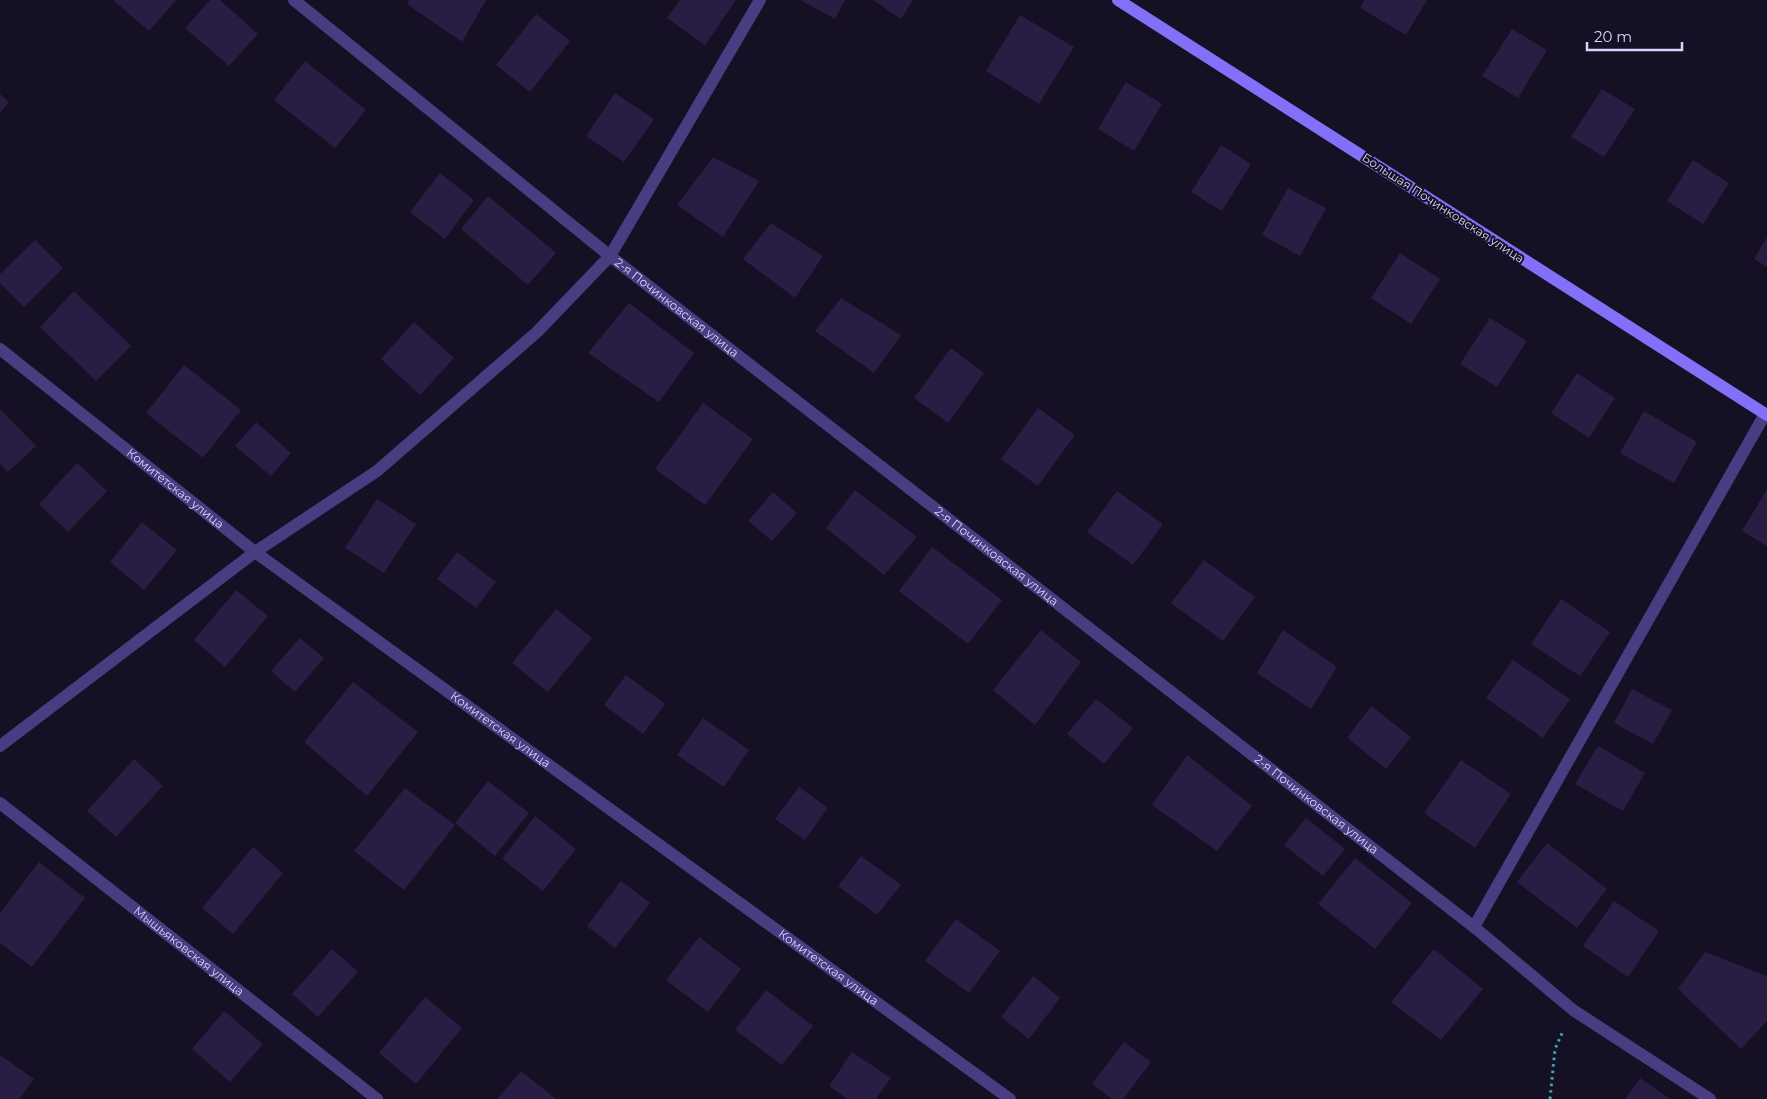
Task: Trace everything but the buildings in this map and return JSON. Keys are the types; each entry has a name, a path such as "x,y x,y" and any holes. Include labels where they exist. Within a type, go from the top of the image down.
{"street":[{"name":"2-я Починковская улица","path":"294,0 610,256 1474,927 1573,1010 1710,1099"},
{"path":"0,746 255,552 377,471 537,332 610,256 760,0"},
{"name":"Большая Починковская улица","path":"1118,0 1766,415"},
{"name":"Комитетская улица","path":"0,349 255,552 1010,1099"},
{"path":"1474,927 1766,415"},
{"name":"Мышьяковская улица","path":"0,803 377,1099"}],"path":[{"path":"1550,1099 1555,1049 1573,1010"}]}
